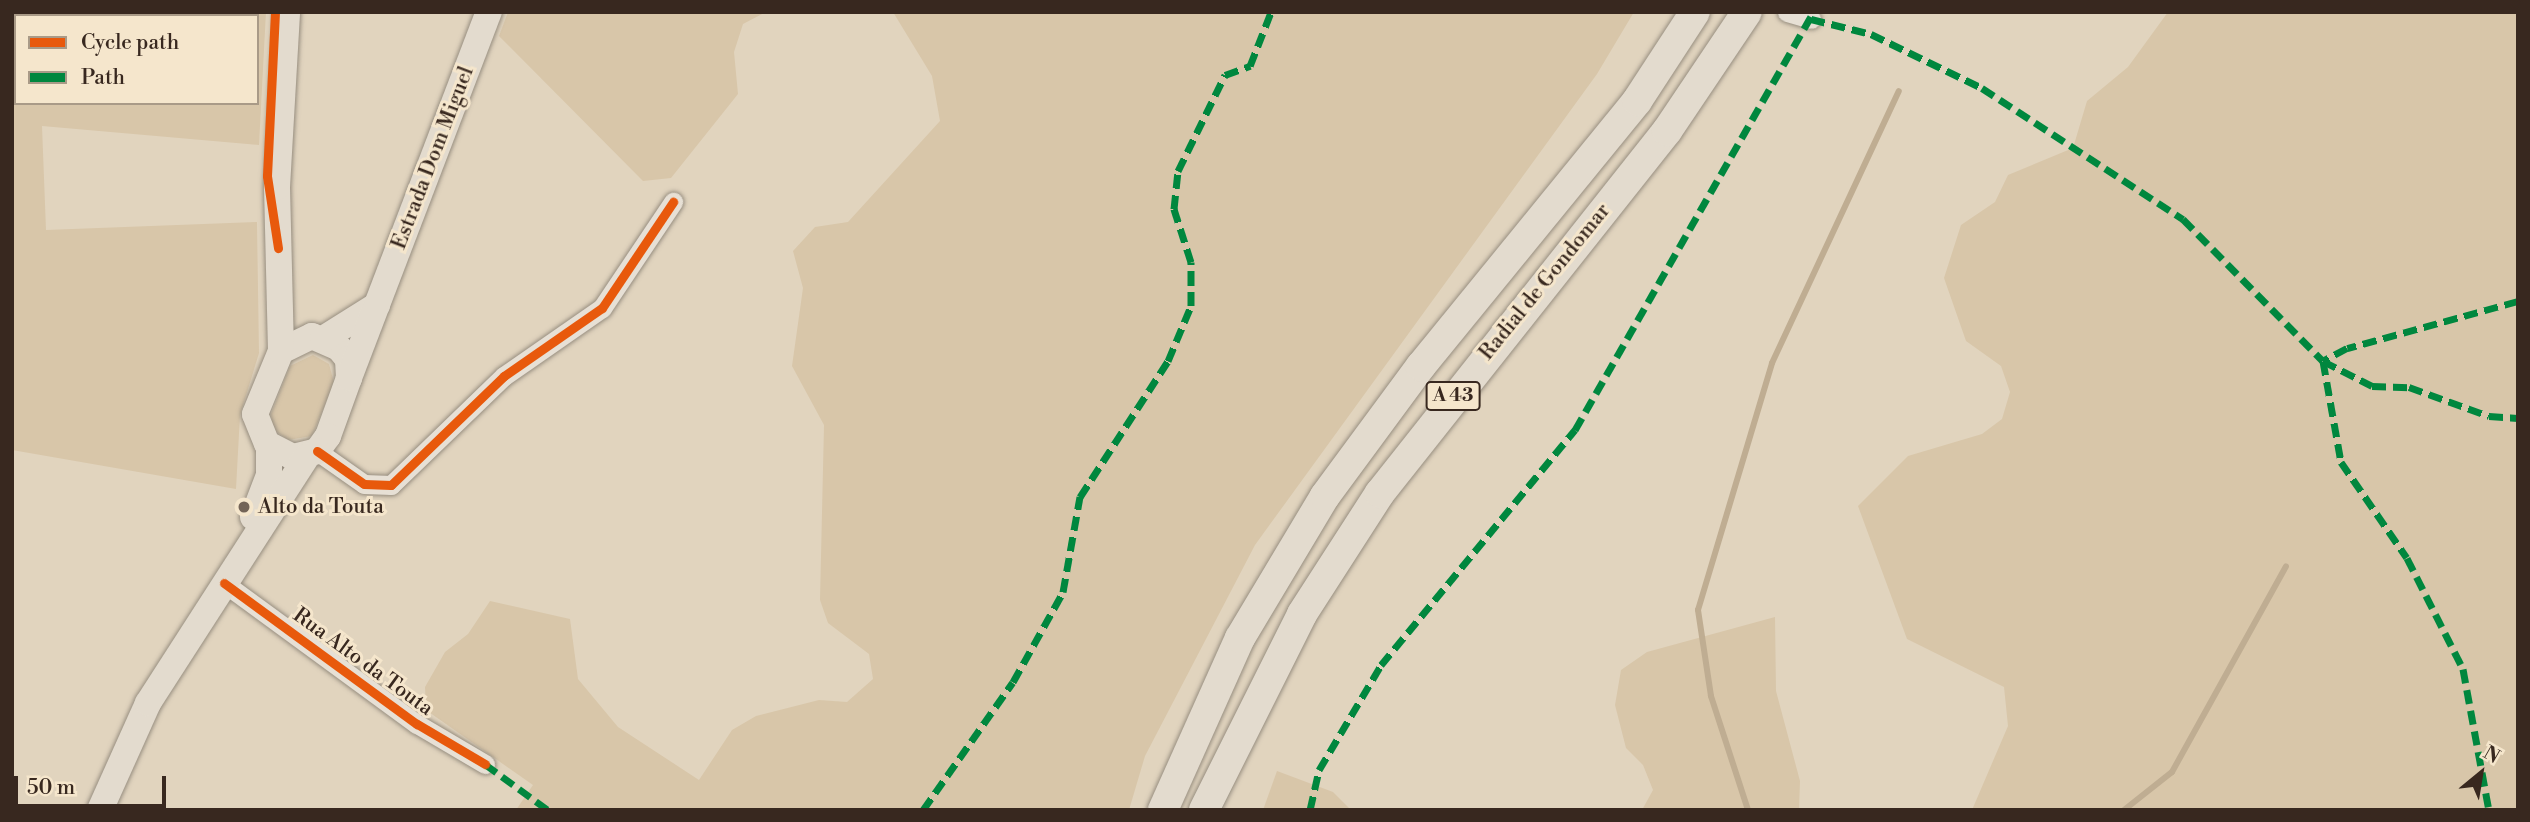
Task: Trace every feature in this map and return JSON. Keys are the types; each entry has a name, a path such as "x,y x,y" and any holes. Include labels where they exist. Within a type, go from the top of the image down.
{"highway":[{"name":"Radial de Gondomar","path":"1163,810 1240,638 1325,496 1421,366 1637,101 1695,12"},
{"name":"Radial de Gondomar","path":"1204,810 1296,626 1380,493 1667,131 1747,12"}],"main road":[{"path":"100,810 148,703 224,583 269,475 269,446 255,414 281,351 278,248 287,12"},
{"name":"Estrada Dom Miguel","path":"224,583 312,454 349,378 489,12"},
{"path":"278,248 317,337 348,359 349,378"},
{"path":"281,351 317,337 377,305"},
{"path":"269,446 312,454"}],"street":[{"path":"1787,12 1811,19"},
{"path":"312,454 363,484 379,488 398,480 504,376 602,308 673,202"},
{"name":"Rua Alto da Touta","path":"224,583 417,724 485,764"}],"shaded area":[{"path":"12,12 266,12 259,145 42,126 46,230 257,222 259,353 240,415 236,489 12,450"},
{"path":"508,12 766,12 743,24 734,52 738,94 671,178 643,181 499,36"},
{"path":"893,12 1634,12 1597,74 1255,545 1145,756 1129,810 516,810 533,785 426,710 425,687 445,652 468,634 490,601 570,619 578,679 618,727 699,780 732,730 756,716 819,700 847,702 873,679 869,654 828,623 820,600 824,425 792,366 803,288 793,251 815,227 848,222 940,121 932,76"},
{"path":"2168,12 2518,12 2518,810 1972,810 2008,726 2004,687 1907,639 1858,506 1908,456 1982,434 2002,419 2010,392 2001,366 1966,341 1944,278 1961,225 1995,202 2008,175 2073,148 2087,101 2128,67"},
{"path":"313,355 329,364 334,383 312,436 288,440 273,429 271,414 290,366"},
{"path":"1775,617 1776,691 1800,781 1799,810 1642,810 1653,790 1643,765 1626,748 1615,705 1621,670 1647,652"},
{"path":"1277,771 1333,792 1351,810 1263,810"}],"waterway":[{"path":"1748,810 1711,696 1698,610 1772,363 1899,91"},
{"path":"2124,810 2172,772 2286,566"}],"marked path":[{"path":"923,810 1013,682 1063,592 1080,497 1168,361 1191,306 1191,262 1174,209 1178,171 1225,75 1250,66 1271,12"},
{"path":"1310,810 1319,770 1381,665 1575,430 1813,12"},
{"path":"1811,19 1871,34 1982,88 2183,219 2323,361 2341,462 2407,558 2463,669 2489,810"},
{"path":"2518,301 2347,348 2323,361 2372,386 2409,387 2489,416 2518,418"},
{"path":"485,764 548,810"}],"cycle path":[{"path":"275,12 267,176 278,248"},
{"path":"317,451 364,484 391,485 504,376 602,308 673,202"},
{"path":"224,583 417,724 485,764"}],"place":[{"name":"Alto da Touta","path":"244,507"}]}
